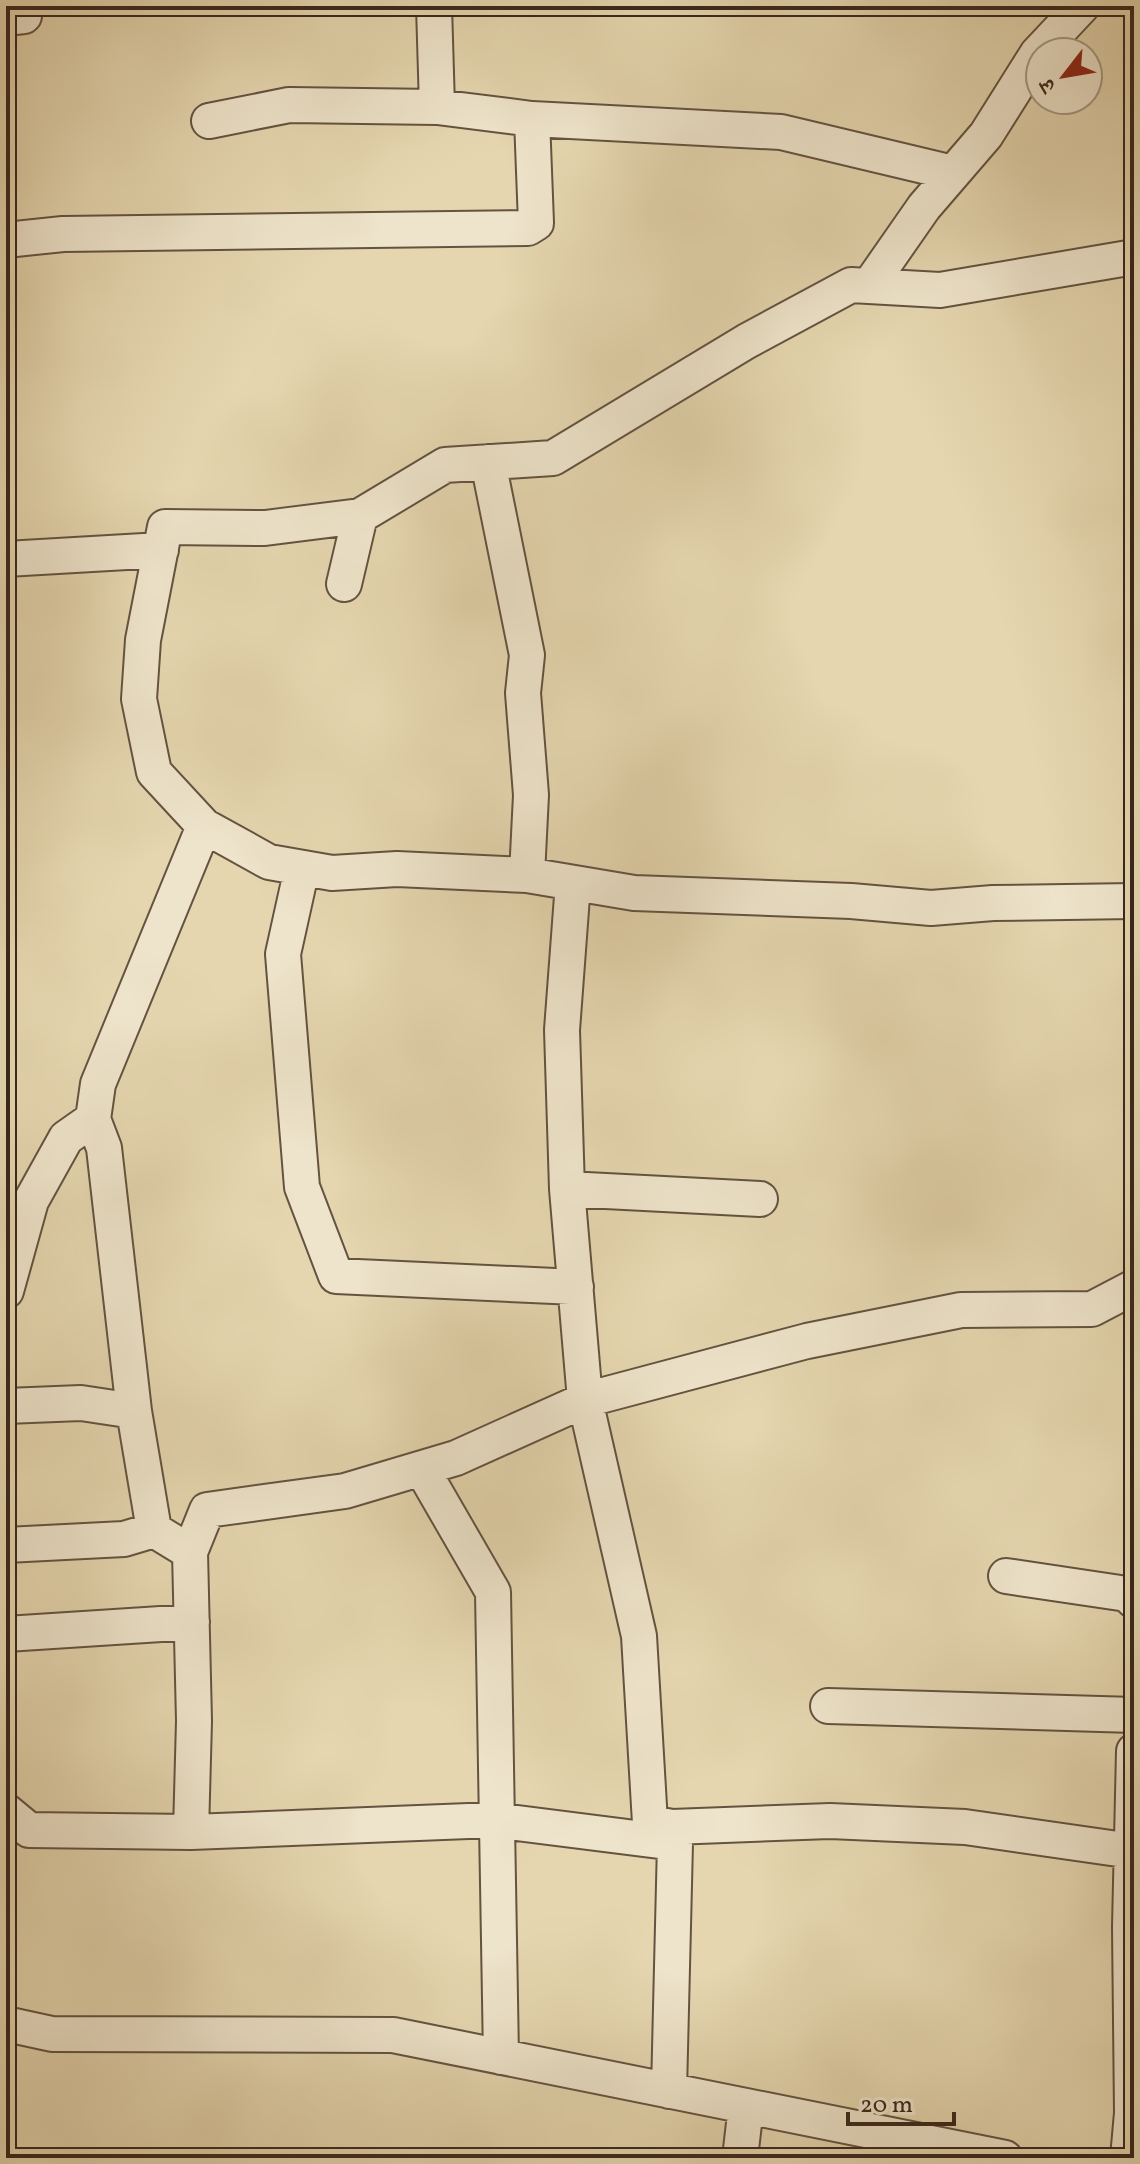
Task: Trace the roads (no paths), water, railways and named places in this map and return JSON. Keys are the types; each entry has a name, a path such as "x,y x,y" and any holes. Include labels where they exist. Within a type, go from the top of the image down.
{"street":[{"path":"434,6 437,107"},
{"path":"869,286 924,207 986,135 1037,54 1082,6"},
{"path":"209,121 289,105 437,107 532,119 781,132 953,173"},
{"path":"6,240 63,234 528,228 536,223 532,119"},
{"path":"1134,257 940,290 851,285 747,341 553,458 445,465 360,516 265,528 165,527 143,640 139,699 154,772 204,826 269,862 332,873 397,869 527,875 634,893 851,901 931,908 993,903 1134,901"},
{"path":"488,462 527,655 523,693 531,795 527,875"},
{"path":"344,584 360,516"},
{"path":"6,559 161,550"},
{"path":"154,1530 134,1411 104,1148 93,1119 98,1084 204,826"},
{"path":"302,868 283,954 300,1171 302,1187 336,1276 576,1287"},
{"path":"573,883 562,1030 567,1189 585,1400 639,1636 650,1823 674,1835"},
{"path":"6,1291 31,1201 66,1138 93,1119"},
{"path":"567,1189 760,1199"},
{"path":"191,1832 190,1552 207,1510 345,1491 456,1458 585,1400 807,1341 961,1310 1092,1309 1134,1287"},
{"path":"6,1406 81,1403 134,1411"},
{"path":"422,1469 493,1592 494,1820 501,2057"},
{"path":"6,1545 124,1539 154,1530 190,1552"},
{"path":"1006,1576 1127,1594 1134,1601"},
{"path":"6,1634 192,1622"},
{"path":"828,1706 1134,1715"},
{"path":"1128,2158 1132,2113 1134,1751"},
{"path":"6,1811 29,1830 191,1832 494,1820 674,1835 830,1821 950,1826 1132,1865"},
{"path":"669,2091 674,1835"},
{"path":"6,2024 52,2034 393,2035 1005,2158"},
{"path":"740,2158 746,2106"}]}
